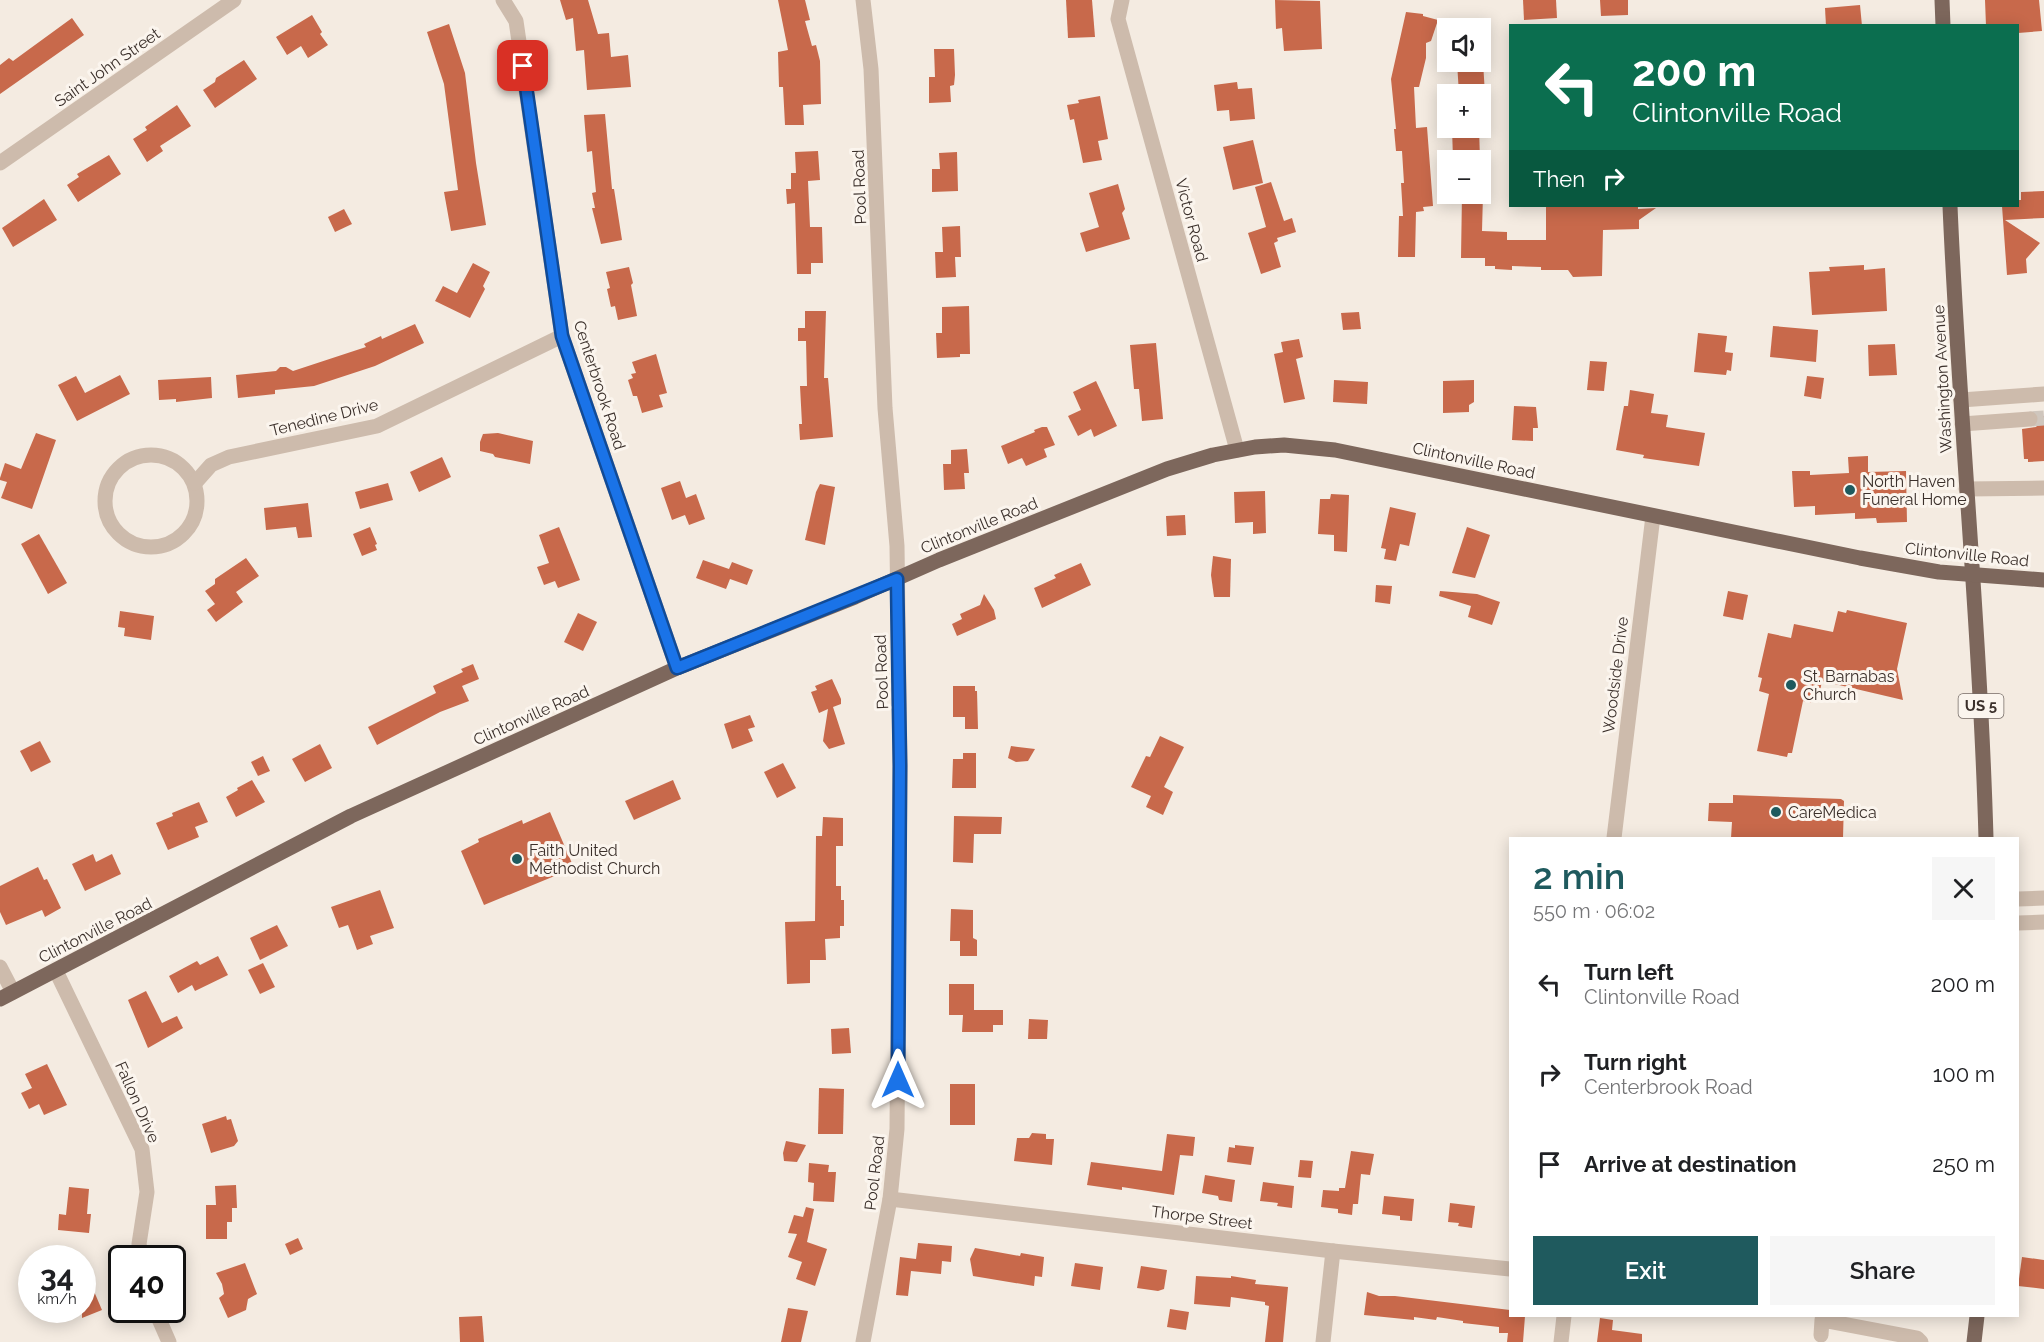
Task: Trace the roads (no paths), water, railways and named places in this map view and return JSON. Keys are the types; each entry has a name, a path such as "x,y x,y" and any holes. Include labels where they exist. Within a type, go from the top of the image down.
{"main road":[{"path":"1942,0 1943,24"},
{"name":"Washington Avenue","path":"1950,207 1966,489 1979,663 1986,837"},
{"name":"Clintonville Road","path":"6,995 351,816 677,668 1167,469 1213,454 1284,445 1335,450 1882,562 1939,572 2044,580"},
{"path":"1974,1342 1977,1317"}],"street":[{"name":"Saint John Street","path":"0,163 234,0"},
{"name":"Centerbrook Road","path":"503,0 516,21 562,336 677,668"},
{"name":"Pool Road","path":"862,1342 890,1199 897,1129 900,766 897,546 885,396 872,69 863,0"},
{"name":"Victor Road","path":"1122,0 1118,19 1237,450"},
{"name":"Tenedine Drive","path":"195,483 211,465 229,457 377,426 562,336"},
{"path":"1961,400 2044,394"},
{"path":"1962,424 2030,419"},
{"path":"147,455 170,459 180,465 195,483 198,498 197,513 186,532 169,545 154,548 140,547 126,541 115,531 108,518 105,492 109,481 116,471 135,458 147,455"},
{"path":"1966,489 2044,488"},
{"name":"Woodside Drive","path":"1614,837 1653,516"},
{"path":"2019,899 2044,898"},
{"path":"2019,923 2044,922"},
{"path":"0,967 6,995"},
{"name":"Fallon Drive","path":"56,970 142,1149 147,1192 139,1245"},
{"name":"Thorpe Street","path":"890,1199 1333,1251 1509,1269"},
{"path":"1323,1342 1333,1251"},
{"path":"1561,1342 1564,1317"},
{"path":"1821,1335 1822,1320 1917,1338 1921,1342"},
{"path":"161,1323 169,1342"}],"tunnel":[{"path":"2030,419 2044,418"}],"place":[{"name":"North Haven Funeral Home","path":"1850,490"},
{"name":"St. Barnabas Church","path":"1791,685"},
{"name":"CareMedica","path":"1776,812"},
{"name":"Faith United Methodist Church","path":"517,859"}]}
